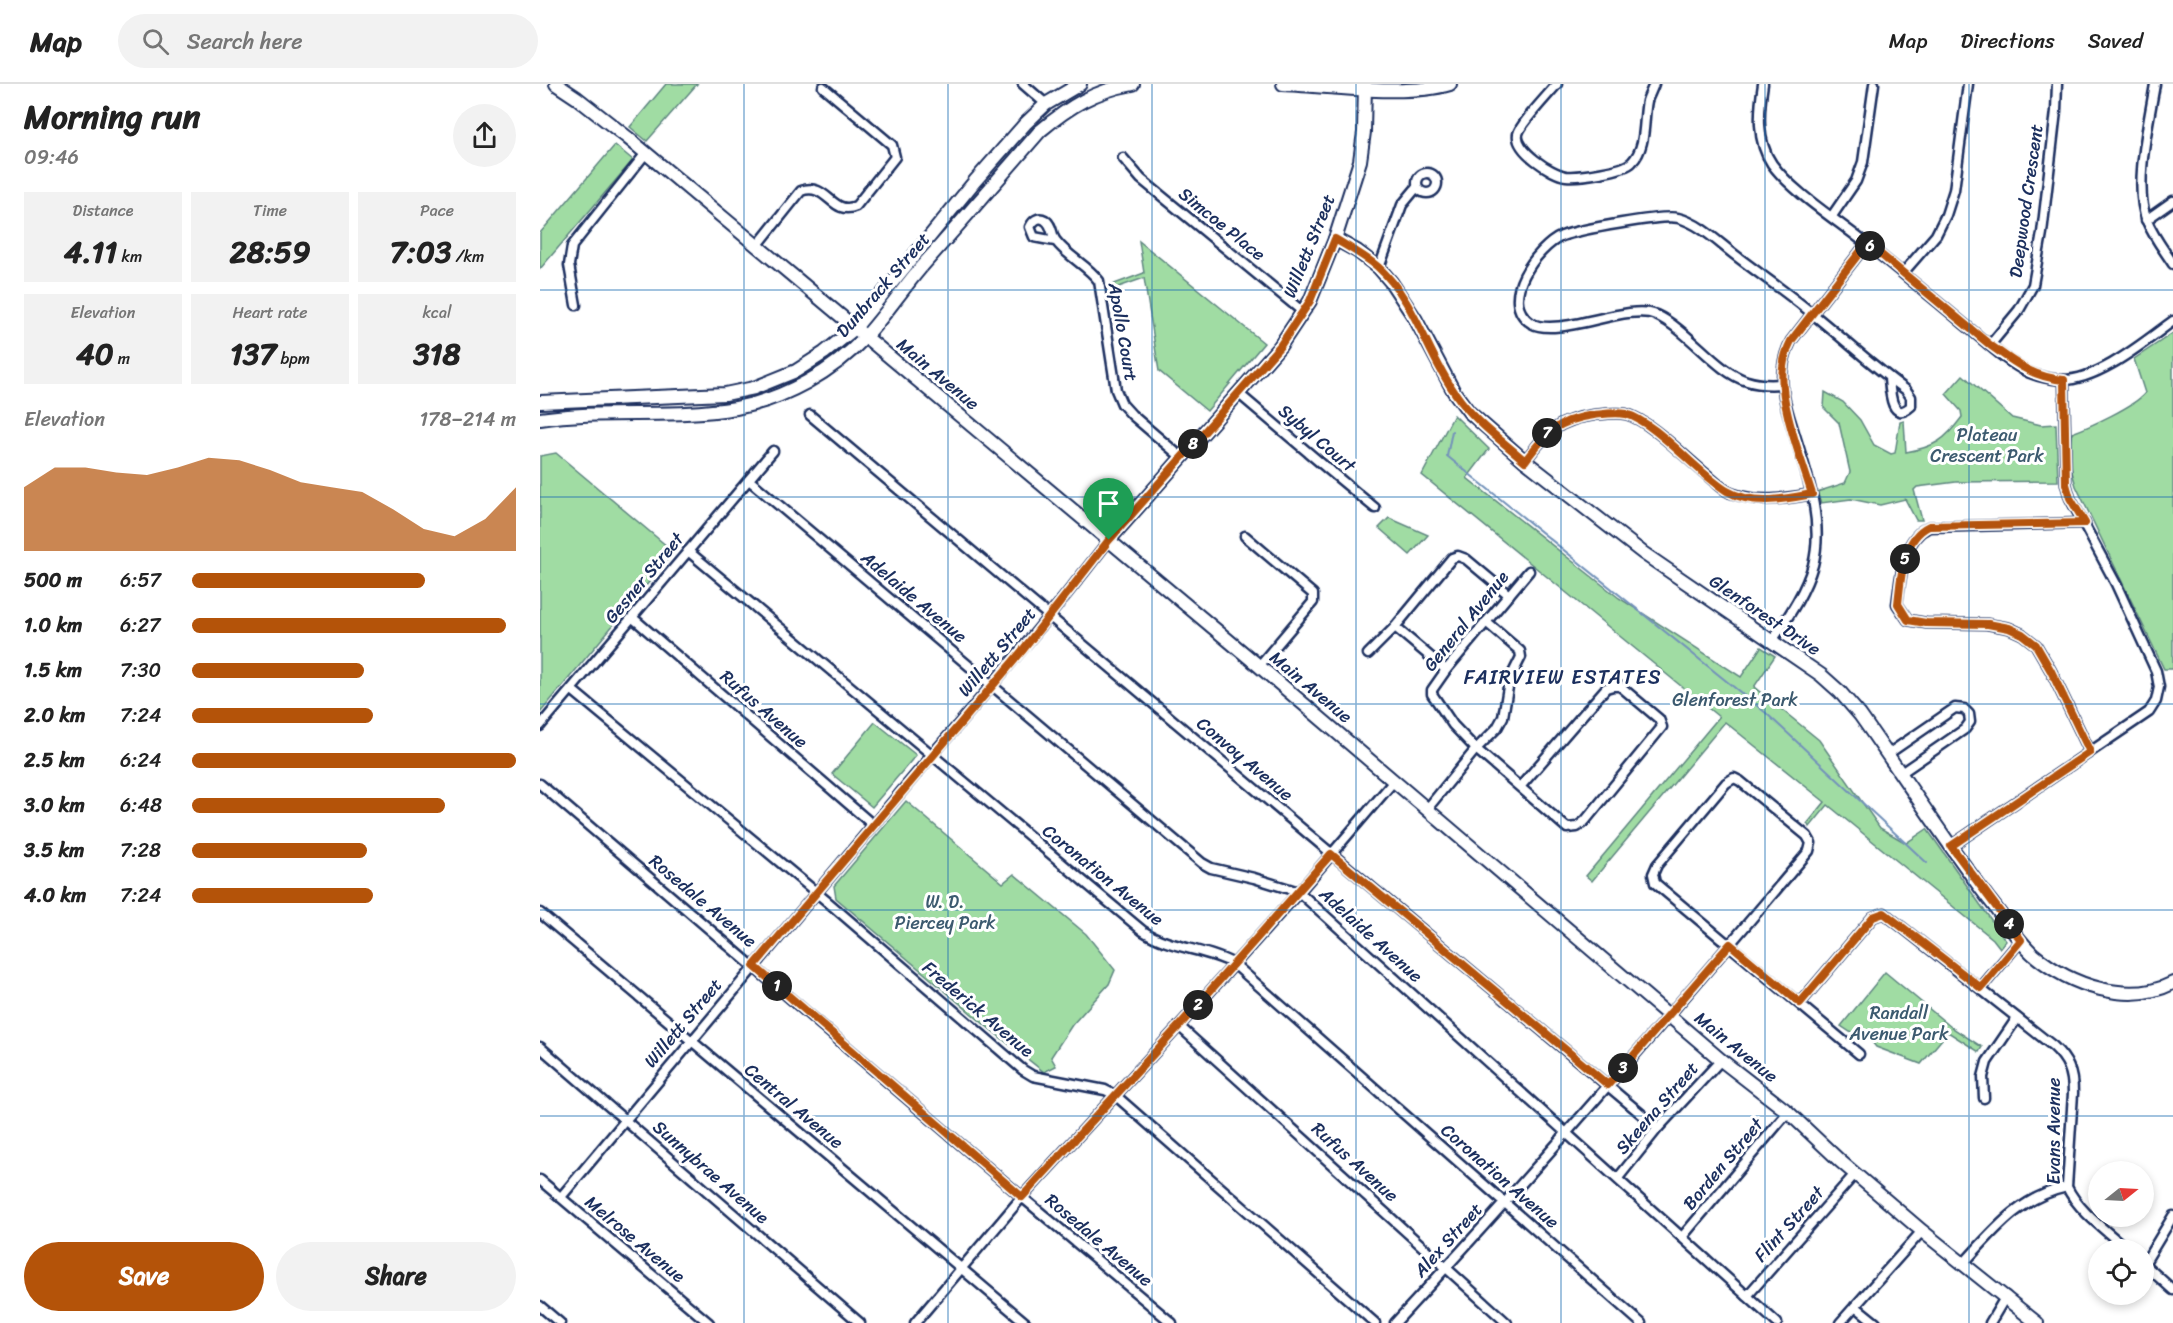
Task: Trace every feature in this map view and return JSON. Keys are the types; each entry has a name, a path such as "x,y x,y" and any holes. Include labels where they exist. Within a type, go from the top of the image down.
{"street":[{"name":"Main Avenue","path":"556,84 646,153 1109,540 1721,1060 1788,1112 1855,1174 1922,1231 2037,1323"},
{"path":"1023,84 1047,104"},
{"name":"Dunbrack Street","path":"540,402 740,392 775,381 796,371 824,353 855,328 975,180 1024,124 1047,104 1080,84"},
{"path":"1283,84 1419,89 1450,84"},
{"path":"1557,84 1519,129 1517,139 1520,147 1551,172 1566,176 1623,168 1633,162 1644,138 1647,101 1654,84"},
{"path":"1763,84 1760,122 1765,152 1788,183 1867,243 1990,345 2030,372 2047,378 2064,380 2094,373 2173,321"},
{"path":"1832,216 1856,181 1863,162 1874,84"},
{"path":"1903,273 1936,235 1947,215 1954,190 1968,84"},
{"name":"Deepwood Crescent","path":"1990,345 2019,310 2033,285 2042,233 2056,111 2056,84"},
{"path":"2155,84 2141,193 2146,220 2173,264"},
{"name":"Dunbrack Street","path":"540,419 559,416 666,413 734,408 764,401 788,392 825,371 865,337 912,278 1040,130 1085,98 1128,85"},
{"name":"Willett Street","path":"561,1197 1051,616 1109,540 1280,346 1310,301 1335,239 1360,162 1364,132 1365,86"},
{"path":"757,246 801,191 810,188 817,189 843,209 849,209 856,206 895,157 892,144 823,87"},
{"path":"576,305 569,265 572,246 646,153"},
{"name":"Simcoe Place","path":"1123,158 1141,179 1303,312"},
{"path":"1379,268 1402,206 1417,187"},
{"path":"2146,220 2173,201"},
{"path":"1782,384 1762,385 1745,381 1731,373 1669,321 1651,313 1635,313 1555,327 1532,323 1523,316 1518,304 1520,283 1545,248 1564,236 1652,219 1678,217 1699,228 1812,313 1889,378"},
{"name":"Glenforest Drive","path":"1335,239 1357,251 1379,268 1391,282 1416,320 1454,392 1469,412 1525,461 1643,553 1821,675 1840,692 1888,754 1951,846 2032,953 2067,978 2091,987 2130,993 2159,989 2173,983"},
{"name":"Apollo Court","path":"1055,240 1099,281 1116,390 1122,404 1132,416 1181,457"},
{"path":"1772,641 1806,585 1814,563 1816,529 1812,494 1785,402 1782,384 1783,368 1791,341 1867,243"},
{"path":"1951,846 2149,712 2156,701 2159,687 2156,671 2085,523 2070,498 2066,484 2064,380"},
{"name":"Sybyl Court","path":"1238,393 1375,508"},
{"path":"1525,461 1546,434 1560,425 1584,417 1613,413 1627,414 1644,423 1729,492 1754,499 1771,500 1812,494"},
{"name":"Convoy Avenue","path":"810,415 1658,1128"},
{"name":"Gesner Street","path":"540,726 773,451"},
{"name":"Adelaide Avenue","path":"749,480 1202,863 1211,868 1299,892 1777,1323"},
{"path":"2085,523 1929,526 1920,531 1909,547 1901,574 1898,604 1908,620 1935,624 1988,624 2009,628 2022,634 2036,645 2090,752"},
{"path":"1245,536 1314,594 1313,602 1258,666"},
{"name":"Coronation Avenue","path":"688,551 1143,931 1165,944 1213,955 1234,964 1641,1323"},
{"path":"1368,654 1395,627 1452,558 1458,556 1466,559 1509,595"},
{"name":"General Avenue","path":"1476,749 1453,724 1432,694 1446,670 1528,571"},
{"name":"Rufus Avenue","path":"633,618 873,825"},
{"path":"1427,808 1476,749 1497,728 1503,717 1509,681 1521,657 1520,651 1486,622"},
{"path":"1395,627 1446,670"},
{"path":"1476,749 1520,787 1568,828 1577,827 1585,821 1658,734 1662,727 1659,719 1620,686 1606,688 1520,787"},
{"name":"Frederick Avenue","path":"572,690 817,894 1023,1070 1033,1076 1105,1090 1115,1095 1375,1323"},
{"path":"1888,754 1955,708 1964,709 1969,714 1970,722 1965,729 1901,773"},
{"name":"Alex Street","path":"1395,1323 1567,1134 1669,1016 1809,851 1811,843 1807,836 1734,778 1726,783 1657,865 1653,874 1655,884 1730,944"},
{"path":"915,1323 1022,1197 1299,892 1394,781"},
{"name":"Rosedale Avenue","path":"540,784 1172,1323"},
{"name":"Central Avenue","path":"540,913 1026,1323"},
{"name":"Evans Avenue","path":"1800,1003 1873,917 1884,913 1981,988 2062,1055 2072,1071 2073,1093 2067,1186 2084,1210 2116,1239"},
{"path":"1981,988 2021,940"},
{"path":"1730,944 1859,1054"},
{"path":"1984,1098 1983,1077 1988,1062 2017,1018"},
{"name":"Rufus Avenue","path":"1179,1026 1507,1323"},
{"name":"Sunnybrae Avenue","path":"540,1047 860,1323"},
{"name":"Skeena Street","path":"1618,1178 1658,1128 1721,1060"},
{"name":"Borden Street","path":"1682,1237 1788,1112"},
{"name":"Flint Street","path":"1746,1296 1855,1174"},
{"name":"Melrose Avenue","path":"540,1179 709,1323"},
{"path":"1963,1264 2013,1212 2029,1201 2067,1186"},
{"path":"2154,1247 2173,1216"},
{"path":"1840,1323 1922,1231"},
{"path":"2154,1273 2173,1290"},
{"path":"1990,1323 2006,1296"},
{"path":"540,1306 560,1323"},
{"path":"1855,1306 1876,1323"}],"green space":[{"path":"666,84 697,84 647,141 630,127"},
{"path":"615,145 633,160 540,269 540,233"},
{"path":"1139,241 1264,343 1207,411 1159,371 1144,278 1110,290 1109,286 1144,273"},
{"path":"2173,333 2173,669 2164,669 2076,486 2069,448 2072,433 2122,410 2145,393 2134,359"},
{"name":"Plateau Crescent Park","path":"1963,375 2012,418 2041,425 2056,424 2058,481 1956,482 1917,487 1914,490 1922,520 1916,520 1905,499 1880,505 1851,499 1821,503 1817,492 1845,483 1850,472 1839,423 1824,408 1825,392 1843,402 1860,420 1874,445 1891,454 1895,453 1900,422 1904,421 1906,452 1932,445 1950,431 1962,417 1961,411 1946,394"},
{"name":"Glenforest Park","path":"1454,415 1489,449 1467,478 1619,598 1741,677 1761,647 1775,656 1754,687 1819,740 1880,828 1906,843 1927,829 2006,941 2000,948 1993,939 1828,805 1810,827 1807,824 1825,802 1725,722 1592,881 1586,876 1719,717 1422,475"},
{"path":"556,453 674,552 540,713 540,456"},
{"path":"1389,518 1428,535 1410,555 1379,528"},
{"path":"875,722 916,755 872,807 832,774"},
{"name":"W. D. Piercey Park","path":"906,801 1003,883 1014,874 1086,934 1115,970 1109,984 1072,1025 1051,1057 1056,1066 1044,1072 986,1026 836,898 834,886"},
{"name":"Randall Avenue Park","path":"1885,972 1951,1027 1982,1047 1979,1052 1948,1032 1921,1064 1876,1047 1868,1037 1850,1032 1841,1026"}],"waterway":[{"path":"1452,431 1447,456 1766,713 1927,863"}],"district":[{"name":"FAIRVIEW ESTATES","path":"1563,677"}],"route":[{"path":"1335,239 1357,251 1379,268 1391,282 1416,320 1454,392 1469,412 1525,461 1546,434 1560,425 1584,417 1613,413 1627,414 1644,423 1729,492 1754,499 1780,500 1812,494 1785,402 1782,384 1786,352 1791,341 1867,243 2009,359 2030,372 2047,378 2064,380 2063,433 2066,484 2070,498 2085,523 1929,526 1920,531 1909,547 1901,574 1898,604 1908,620 1944,624 1988,624 2009,628 2022,634 2036,645 2051,671 2090,752 1951,846 2021,940 1981,988 1884,913 1873,917 1800,1003 1730,944 1608,1085 1331,854 1179,1026 1022,1197 754,966 1022,651 1109,540 1280,346 1310,301 1335,239"}]}
